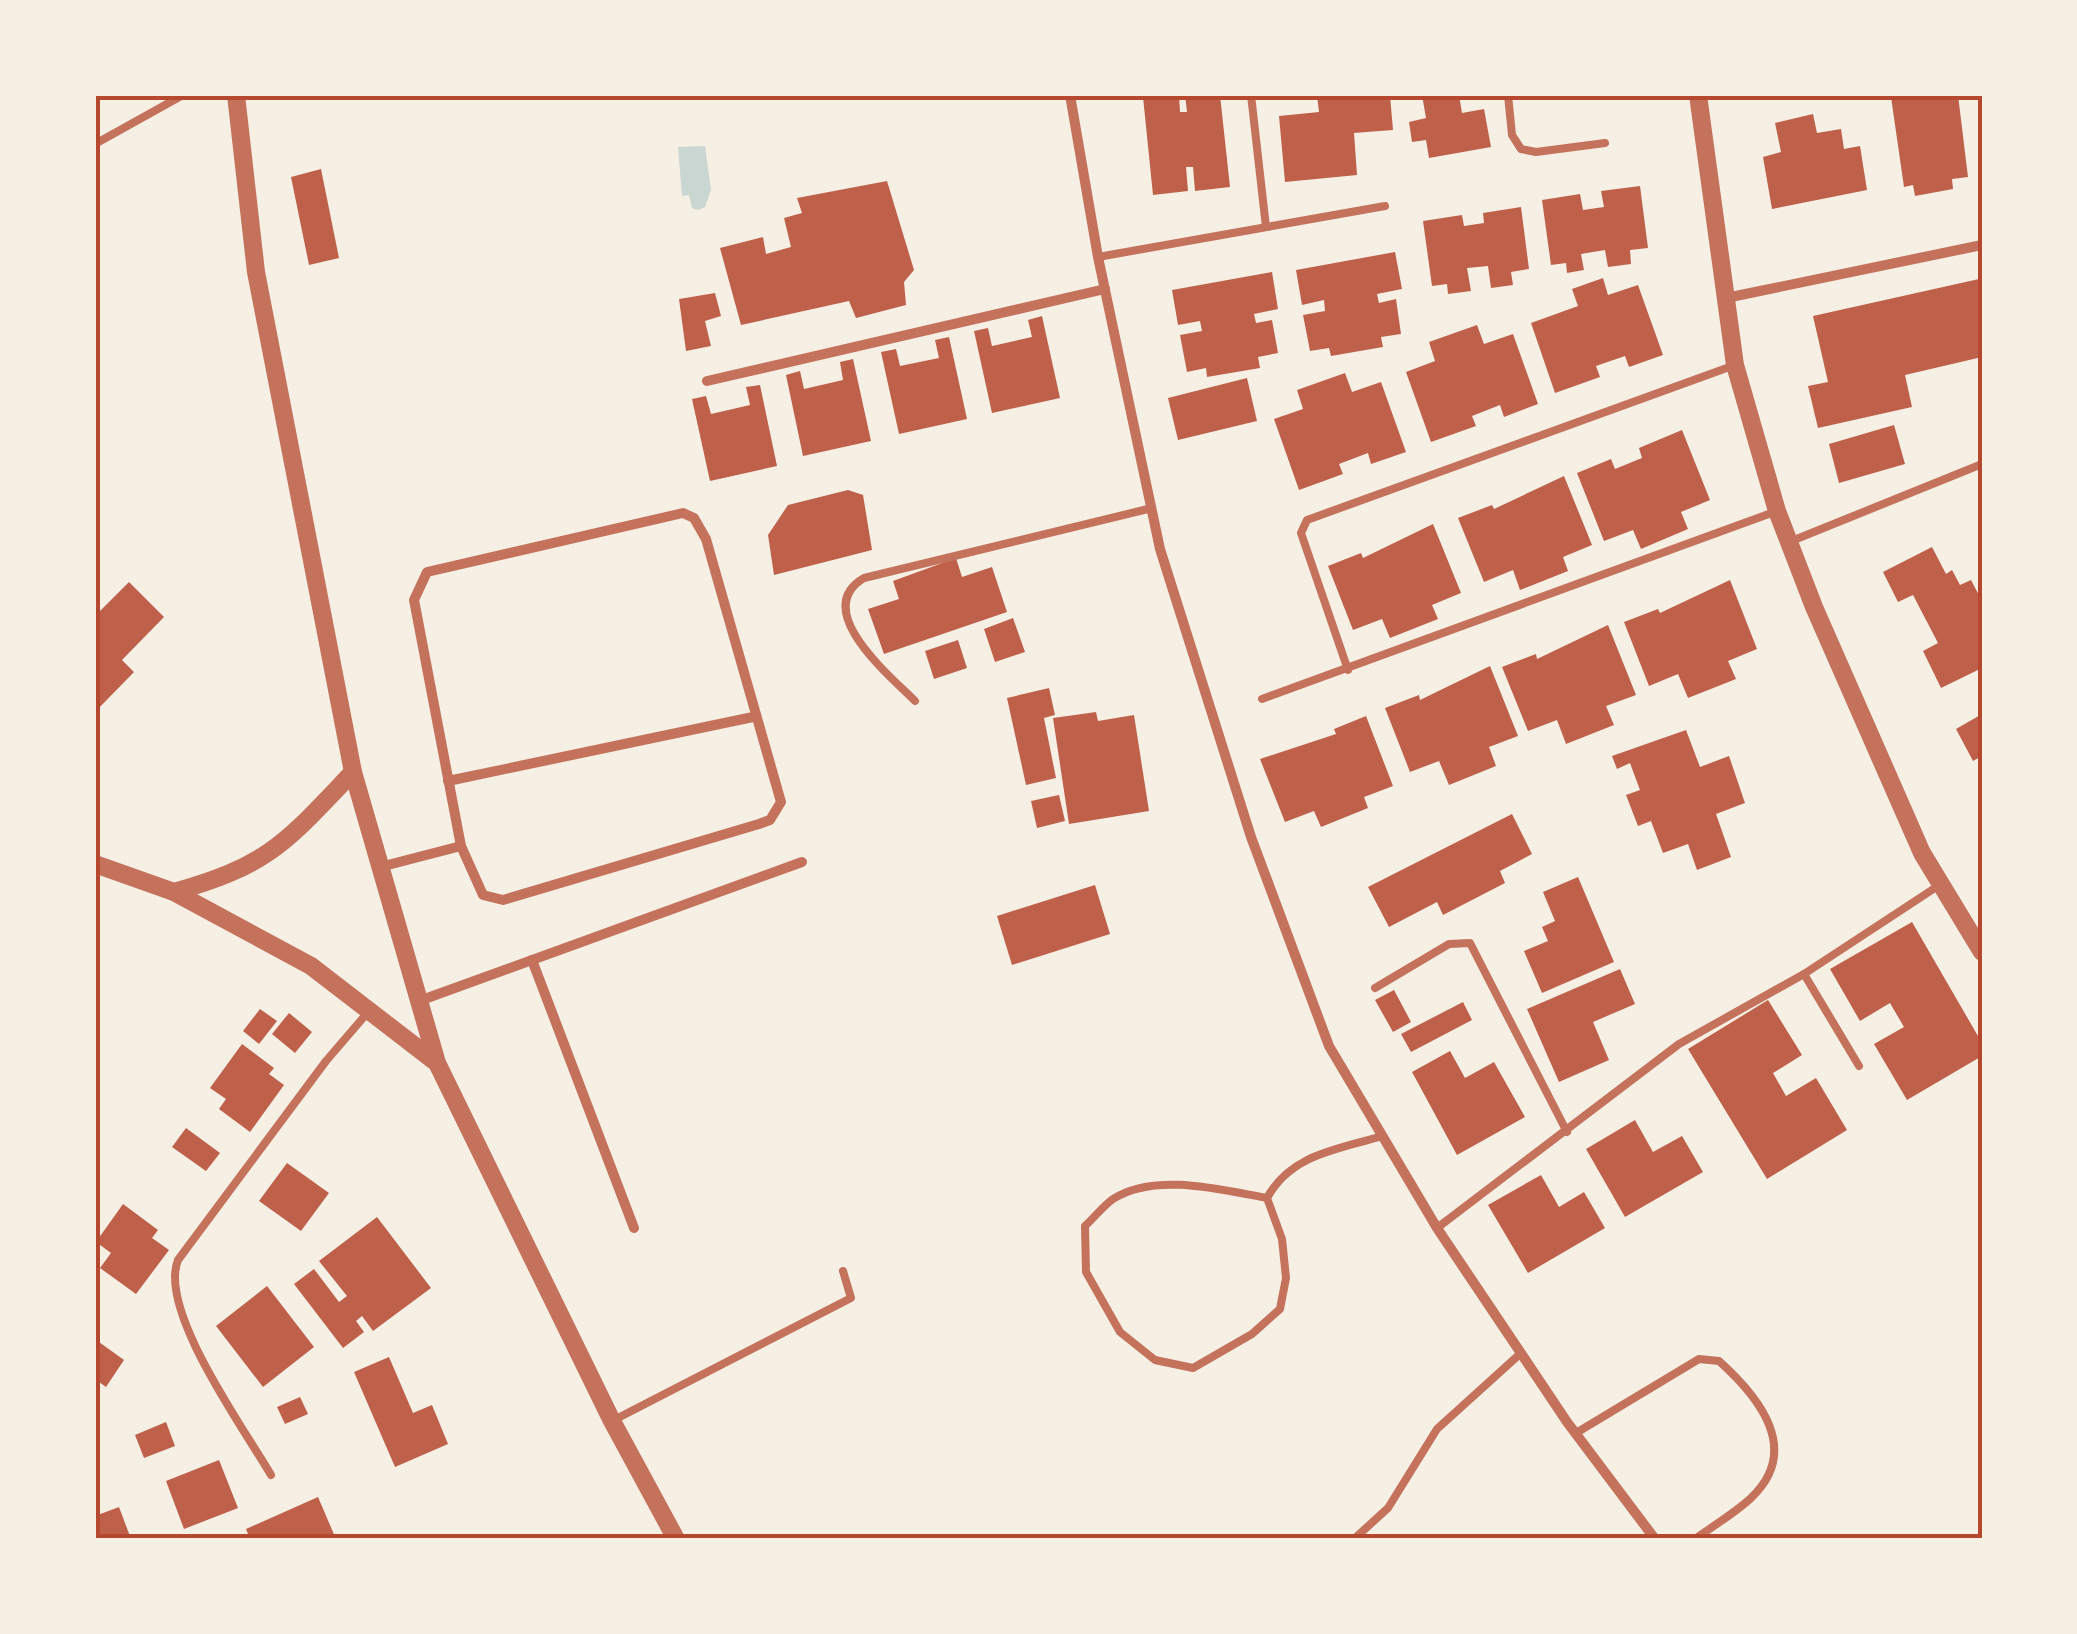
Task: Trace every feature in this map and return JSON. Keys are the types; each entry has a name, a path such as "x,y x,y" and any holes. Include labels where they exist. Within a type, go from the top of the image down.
{"street":[{"path":"236,95 256,272 352,772 437,1063 612,1422 676,1539"},
{"path":"1070,95 1098,258 1160,549 1251,837 1328,1046 1437,1228 1576,1433 1655,1539"},
{"path":"1698,95 1735,366 1777,511 1922,853 1982,952"},
{"path":"1726,298 1982,245"},
{"path":"706,381 1105,289"},
{"path":"683,513 702,527 753,717 781,802 770,820 503,900 483,895 461,846 448,780 414,600 426,572 683,513"},
{"path":"448,780 753,717"},
{"path":"174,892 230,876 280,849 352,772"},
{"path":"380,867 461,846"},
{"path":"419,1000 802,862"},
{"path":"95,864 174,892 311,966 437,1063"},
{"path":"532,960 634,1228"}],"lane":[{"path":"95,144 183,95"},
{"path":"1252,95 1266,227"},
{"path":"1508,95 1512,135 1522,148 1536,152 1605,144"},
{"path":"1098,258 1385,206"},
{"path":"1348,670 1301,532 1307,520 1735,366"},
{"path":"1789,542 1982,464"},
{"path":"915,701 855,639 844,599 850,587 864,578 1152,508"},
{"path":"1262,698 1348,670 1777,511"},
{"path":"1437,1228 1680,1044 1804,974 1941,884"},
{"path":"1375,988 1449,944 1470,943 1567,1132"},
{"path":"1804,974 1858,1066"},
{"path":"270,1475 180,1318 172,1280 178,1260 326,1061 369,1011"},
{"path":"1267,1198 1198,1186 1145,1188 1114,1198 1085,1226 1086,1272 1120,1332 1155,1360 1193,1368 1252,1334 1280,1309 1286,1278 1282,1239 1267,1198 1280,1174 1304,1159 1382,1136"},
{"path":"612,1422 782,1331 842,1305 851,1298 852,1289 843,1270"},
{"path":"1354,1539 1388,1508 1437,1430 1521,1353"},
{"path":"1576,1433 1699,1359 1719,1361 1761,1408 1776,1436 1772,1462 1754,1496 1695,1539"}],"shaded area":[{"path":"705,146 711,190 705,207 698,210 692,208 689,195 682,196 678,147"}],"building":[{"path":"1179,95 1180,112 1187,112 1185,95 1220,95 1230,187 1195,191 1193,167 1186,167 1188,191 1153,195 1143,97"},
{"path":"1317,95 1390,95 1393,130 1354,133 1357,175 1285,182 1279,116 1319,112"},
{"path":"1422,95 1459,95 1462,113 1484,109 1491,147 1429,158 1426,140 1412,142 1409,122 1426,118"},
{"path":"1958,95 1968,177 1952,179 1953,189 1915,196 1913,185 1904,187 1891,97"},
{"path":"1813,114 1817,133 1841,129 1844,149 1860,146 1867,190 1772,209 1763,157 1781,152 1775,123"},
{"path":"321,169 339,258 309,265 291,177"},
{"path":"887,181 914,270 904,282 906,305 856,318 849,301 741,325 720,248 763,237 766,254 791,247 784,218 802,213 797,198"},
{"path":"1640,186 1648,248 1630,250 1631,264 1608,267 1605,250 1581,254 1584,270 1567,273 1566,263 1551,265 1542,200 1580,194 1583,210 1604,207 1601,191"},
{"path":"1521,207 1529,269 1511,272 1513,285 1491,288 1488,266 1467,268 1471,291 1448,294 1447,284 1432,286 1423,221 1462,215 1464,226 1484,223 1483,213"},
{"path":"1395,252 1402,289 1377,294 1379,303 1396,299 1401,334 1381,337 1383,347 1331,356 1329,348 1310,351 1303,315 1325,311 1324,300 1302,305 1296,270"},
{"path":"1272,272 1278,309 1254,314 1256,323 1272,320 1278,353 1258,357 1260,368 1207,377 1206,368 1187,372 1180,335 1202,331 1200,321 1178,325 1172,290"},
{"path":"1603,278 1608,295 1638,285 1663,355 1629,367 1625,356 1596,366 1600,377 1555,393 1531,323 1578,306 1572,289"},
{"path":"1979,279 1982,357 1905,375 1912,407 1818,428 1808,386 1828,382 1813,316"},
{"path":"715,293 721,316 705,321 711,346 686,351 679,299"},
{"path":"1042,316 1060,398 992,413 974,331 988,328 992,346 1032,337 1028,320"},
{"path":"1477,325 1484,344 1513,334 1538,404 1504,417 1500,405 1472,416 1476,426 1431,442 1406,372 1435,361 1429,342"},
{"path":"949,337 967,419 899,434 881,352 896,349 900,366 939,358 935,340"},
{"path":"853,359 871,441 803,456 786,375 800,371 804,389 843,380 840,362"},
{"path":"1345,373 1352,392 1381,382 1406,452 1371,464 1368,453 1339,464 1343,474 1299,490 1274,419 1303,409 1297,390"},
{"path":"1247,378 1257,421 1178,440 1168,398"},
{"path":"760,385 777,466 710,481 692,399 706,396 711,414 750,405 746,387"},
{"path":"1894,425 1905,464 1839,483 1829,444"},
{"path":"1682,430 1710,500 1681,512 1688,529 1641,549 1633,530 1604,541 1577,473 1611,459 1615,469 1642,458 1639,448"},
{"path":"1564,476 1592,545 1563,557 1568,571 1520,590 1513,570 1484,582 1458,518 1492,505 1494,509"},
{"path":"848,490 863,495 872,550 774,575 768,535 788,505"},
{"path":"1433,524 1461,593 1432,605 1438,619 1390,638 1382,619 1353,630 1328,566 1361,553 1363,558"},
{"path":"1932,547 1946,574 1952,570 1960,585 1971,580 1982,601 1982,668 1941,688 1923,651 1938,643 1913,595 1898,602 1883,572"},
{"path":"956,558 962,577 992,567 1007,612 884,654 868,609 899,599 893,581"},
{"path":"1730,580 1757,649 1728,661 1736,679 1688,698 1678,674 1649,686 1624,622 1658,609 1660,613"},
{"path":"129,582 164,617 122,660 134,672 95,712 95,616"},
{"path":"1013,618 1025,652 995,662 984,629"},
{"path":"1608,625 1636,695 1606,706 1614,725 1566,744 1557,720 1528,731 1502,667 1536,654 1537,659"},
{"path":"958,640 967,668 934,679 925,651"},
{"path":"1490,666 1518,736 1489,747 1496,766 1449,785 1439,761 1410,772 1385,708 1419,695 1420,700"},
{"path":"1049,688 1055,715 1044,718 1056,778 1026,785 1007,698"},
{"path":"1096,712 1098,721 1134,715 1149,811 1069,824 1053,718"},
{"path":"1982,714 1982,756 1973,761 1956,729"},
{"path":"1366,716 1393,786 1364,797 1368,808 1321,827 1314,811 1285,822 1260,759 1336,734 1334,729"},
{"path":"1686,730 1700,767 1729,756 1745,803 1716,814 1731,857 1697,870 1688,844 1663,853 1651,821 1638,826 1626,795 1640,790 1630,763 1617,769 1612,756"},
{"path":"1059,795 1065,821 1037,828 1031,801"},
{"path":"1512,814 1532,854 1500,871 1505,883 1443,915 1437,902 1389,927 1368,887"},
{"path":"1578,877 1614,962 1542,993 1524,951 1548,941 1542,927 1555,921 1543,892"},
{"path":"1095,885 1110,934 1012,965 997,916"},
{"path":"1912,922 1982,1043 1982,1056 1907,1100 1874,1044 1904,1027 1890,1003 1860,1021 1830,969"},
{"path":"1620,969 1635,1004 1593,1022 1609,1060 1559,1082 1527,1009"},
{"path":"1394,990 1411,1022 1393,1032 1375,1000"},
{"path":"1768,1000 1802,1055 1773,1073 1786,1096 1816,1078 1847,1130 1767,1179 1688,1049"},
{"path":"1463,1002 1472,1020 1411,1052 1401,1034"},
{"path":"260,1009 277,1021 259,1044 243,1031"},
{"path":"289,1013 312,1032 295,1053 272,1034"},
{"path":"242,1044 274,1068 269,1074 284,1085 250,1132 219,1109 226,1099 210,1088"},
{"path":"1450,1051 1465,1078 1494,1062 1525,1117 1457,1155 1412,1072"},
{"path":"1635,1120 1653,1152 1682,1136 1703,1172 1625,1217 1586,1149"},
{"path":"186,1128 220,1153 206,1171 172,1147"},
{"path":"287,1163 329,1193 301,1231 259,1201"},
{"path":"1541,1175 1559,1207 1584,1192 1605,1228 1528,1273 1488,1205"},
{"path":"123,1204 158,1230 152,1238 169,1250 136,1294 100,1268 111,1253 96,1242"},
{"path":"377,1217 431,1288 373,1331 362,1316 356,1321 364,1332 343,1348 294,1284 314,1269 339,1302 347,1296 319,1261"},
{"path":"267,1286 314,1347 263,1387 216,1326"},
{"path":"99,1342 124,1360 106,1387 95,1379 95,1348"},
{"path":"389,1357 413,1413 432,1405 448,1444 395,1467 354,1372"},
{"path":"300,1397 308,1414 285,1424 277,1407"},
{"path":"166,1422 175,1446 144,1458 135,1435"},
{"path":"219,1460 238,1508 184,1529 166,1481"},
{"path":"318,1497 336,1539 250,1539 246,1529"},
{"path":"119,1507 131,1539 95,1539 95,1516"}]}
